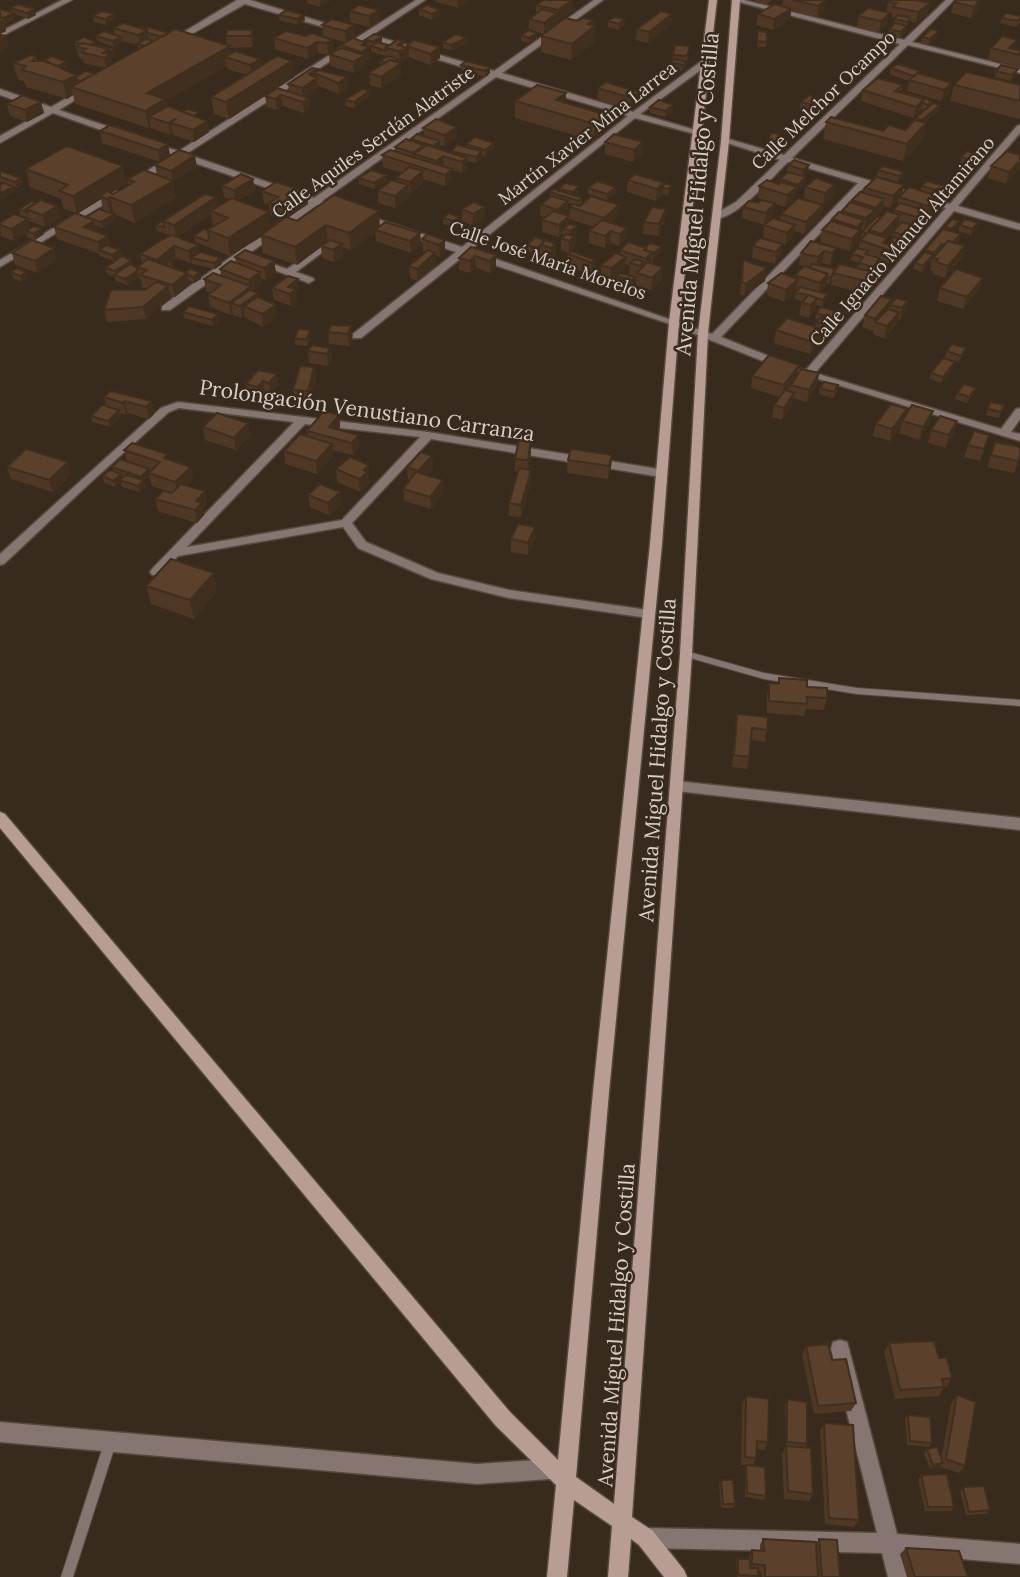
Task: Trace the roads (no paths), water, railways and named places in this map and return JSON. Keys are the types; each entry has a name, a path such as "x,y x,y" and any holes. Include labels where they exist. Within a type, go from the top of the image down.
{"main road":[{"name":"Avenida Miguel Hidalgo y Costilla","path":"557,1577 601,1092 649,614 674,322 713,0"},
{"name":"Avenida Miguel Hidalgo y Costilla","path":"618,1577 716,217 736,0"},
{"path":"0,818 503,1419 550,1469 646,1538 677,1577"}],"street":[{"path":"0,36 68,0"},
{"path":"161,48 244,0 695,132"},
{"path":"0,264 180,155 421,0"},
{"name":"Calle Aquiles Serdán Alatriste","path":"166,308 599,0"},
{"path":"736,0 1020,71"},
{"path":"768,8 778,0"},
{"name":"Calle Melchor Ocampo","path":"716,217 739,204 950,0"},
{"name":"Martín Xavier Mina Larrea","path":"357,336 634,114 706,62"},
{"path":"0,140 101,82"},
{"path":"0,92 129,137"},
{"name":"Calle Ignacio Manuel Altamirano","path":"808,374 1019,129"},
{"name":"Calle José María Morelos","path":"142,141 674,322 808,374 1020,438"},
{"path":"725,141 1020,227"},
{"path":"709,336 864,181"},
{"path":"289,272 320,250"},
{"path":"240,256 309,280"},
{"name":"Prolongación Venustiano Carranza","path":"0,561 87,479 170,408 187,405 428,435 661,473"},
{"path":"1004,433 1020,411"},
{"path":"156,572 303,419"},
{"path":"174,553 346,523 428,435"},
{"path":"346,523 362,545 435,576 509,594 649,614"},
{"path":"677,786 1020,824"},
{"path":"840,1349 898,1577"},
{"path":"0,1432 477,1474 550,1469"},
{"path":"646,1538 889,1543 1020,1554"}],"lane":[{"path":"686,654 765,676 857,691 1020,703"},
{"path":"67,1577 110,1443"}]}
